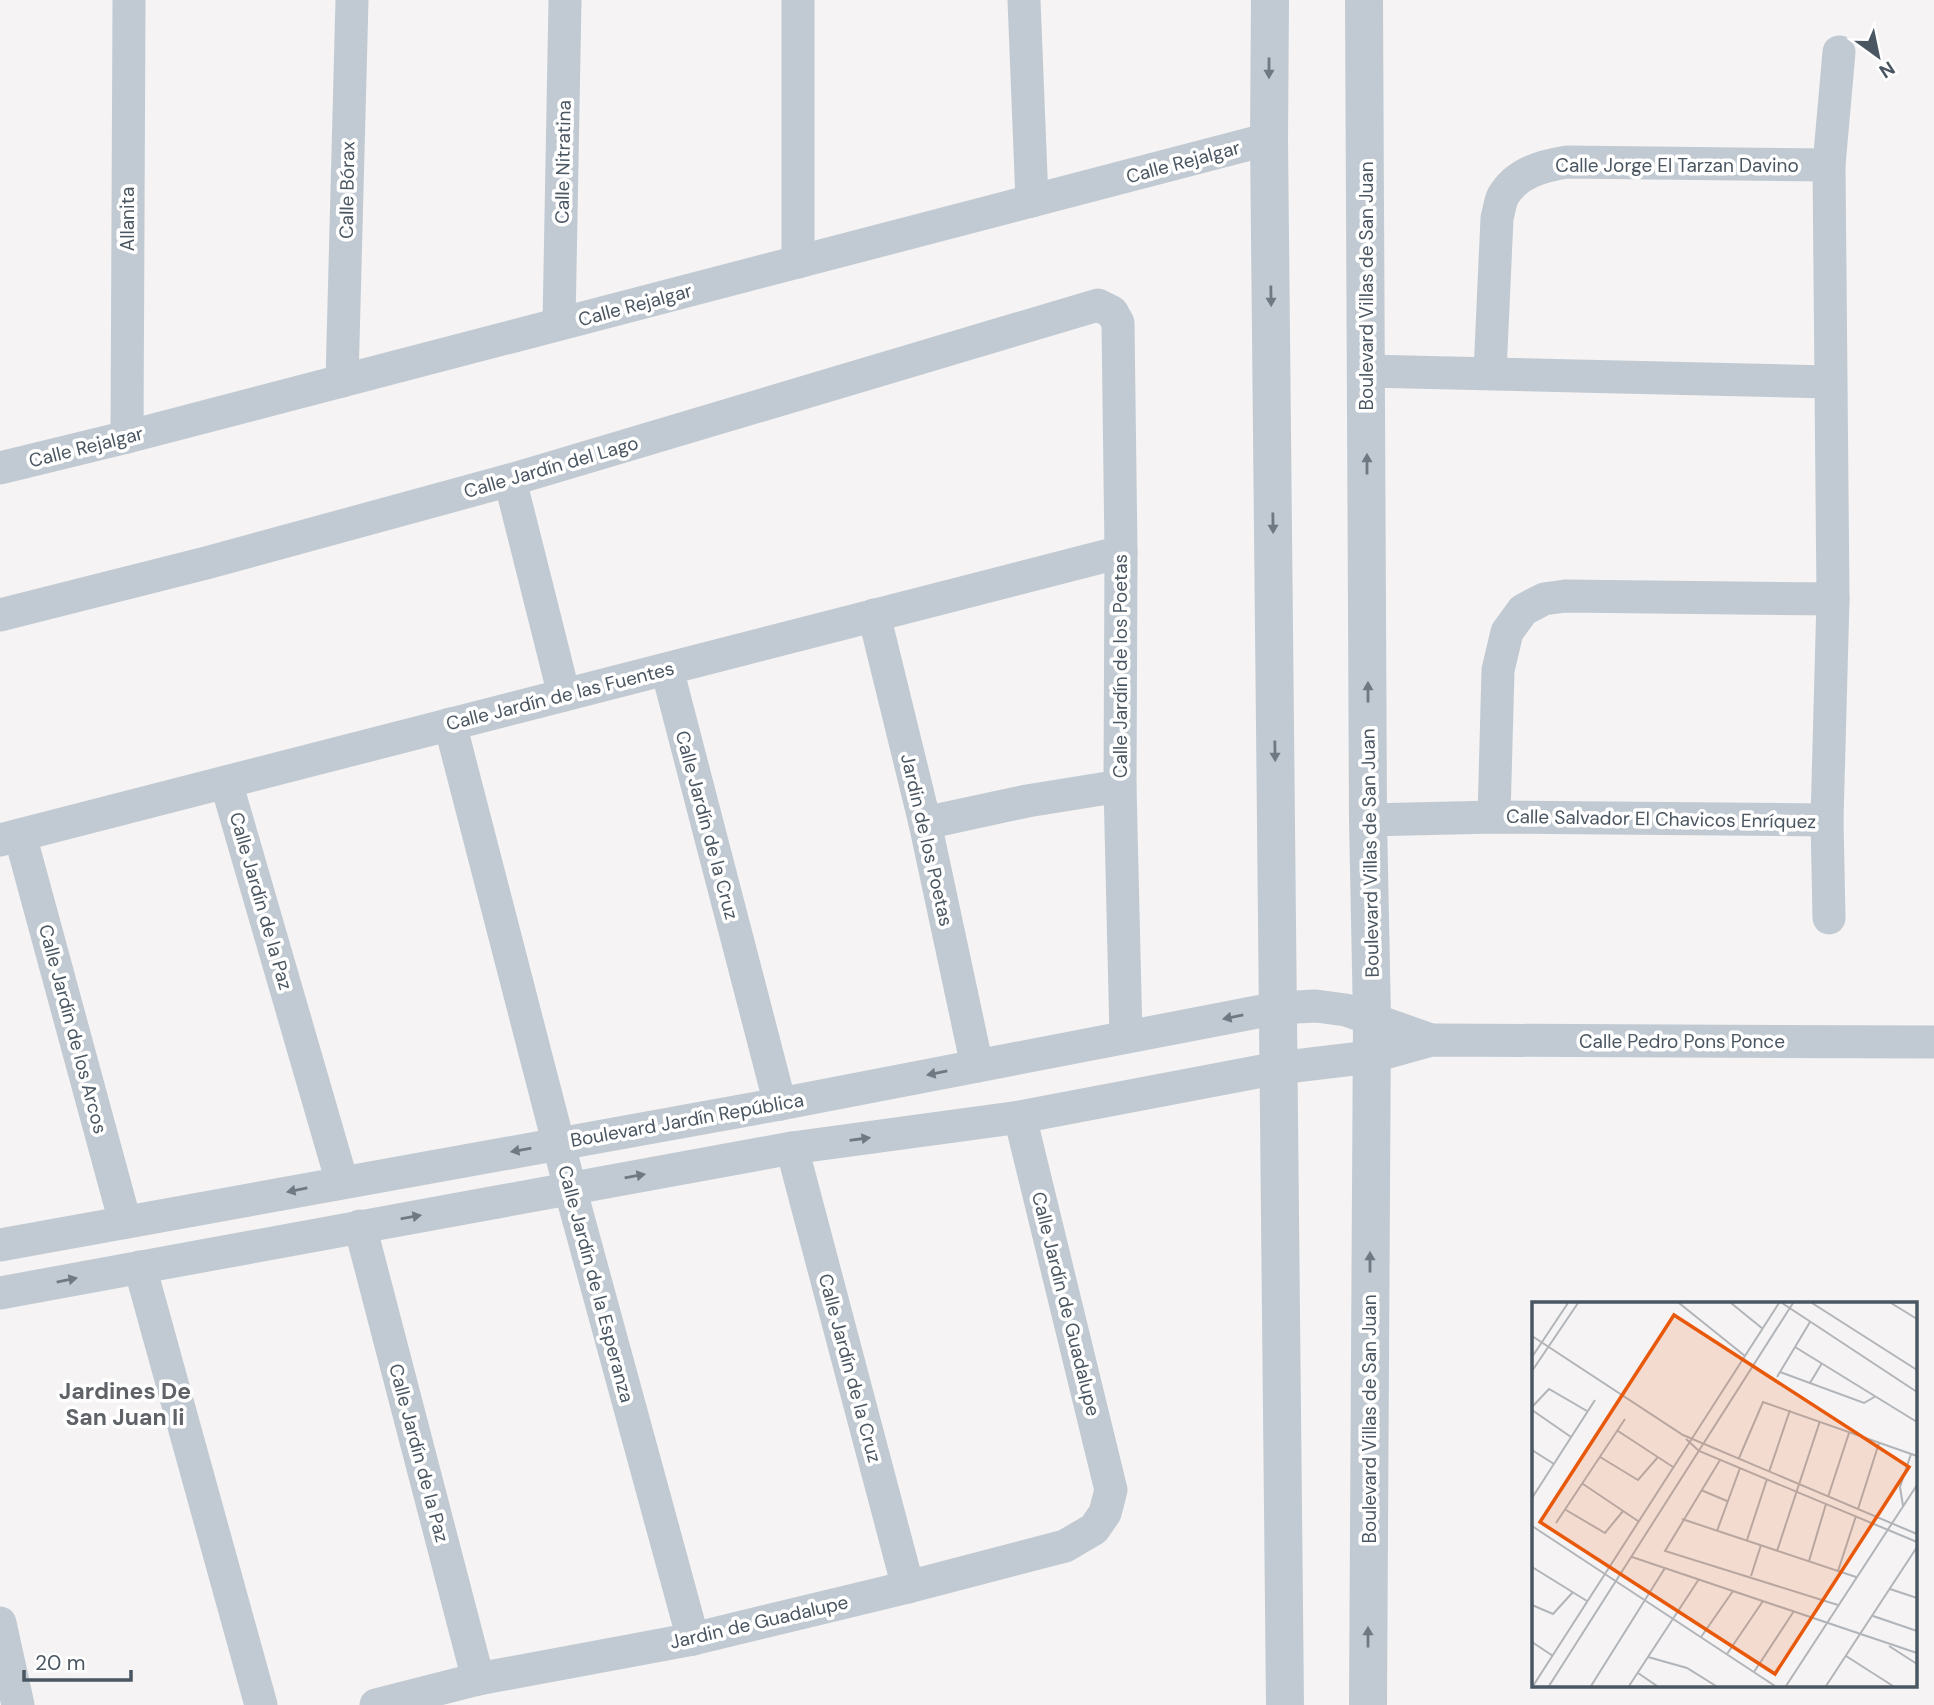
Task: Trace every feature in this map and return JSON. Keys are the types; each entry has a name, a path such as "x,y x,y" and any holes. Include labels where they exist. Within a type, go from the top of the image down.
{"street":[{"name":"Allanita","path":"127,437 129,0"},
{"name":"Calle Bórax","path":"342,381 352,0"},
{"name":"Calle Nitratina","path":"559,324 565,0"},
{"path":"798,0 798,262"},
{"path":"1024,0 1031,201"},
{"path":"1270,0 1269,139 1285,1705"},
{"name":"Boulevard Villas de San Juan","path":"1364,0 1368,820 1373,1018 1370,1057 1368,1705"},
{"path":"1367,371 1830,382 1829,165 1839,52"},
{"name":"Calle Rejalgar","path":"0,468 1269,139"},
{"name":"Calle Jorge El Tarzan Davino","path":"1490,373 1497,218 1503,196 1518,179 1539,167 1567,162 1829,165"},
{"name":"Calle Jardín del Lago","path":"0,615 220,560 510,480 1098,305"},
{"name":"Calle Jardín de los Poetas","path":"1098,305 1112,312 1118,323 1120,786 1126,1037"},
{"name":"Calle Salvador El Chavicos Enríquez","path":"1829,918 1827,820 1833,599 1830,382"},
{"path":"510,480 564,695"},
{"name":"Calle Jardín de las Fuentes","path":"10,838 1121,552"},
{"name":"Calle Salvador El Chavicos Enríquez","path":"1494,817 1498,670 1507,632 1524,610 1544,599 1565,596 1833,599"},
{"name":"Jardin de los Poetas","path":"874,615 925,823 977,1066"},
{"name":"Calle Jardín de la Cruz","path":"667,669 780,1104"},
{"name":"Calle Jardín de la Esperanza","path":"450,724 558,1143 693,1639"},
{"name":"Calle Jardín de la Paz","path":"226,782 342,1182"},
{"path":"925,823 1027,801 1120,786"},
{"name":"Calle Salvador El Chavicos Enríquez","path":"1368,820 1494,817 1827,820"},
{"name":"Calle Jardín de los Arcos","path":"10,838 125,1222"},
{"name":"Boulevard Jardín República","path":"0,1245 780,1104 1278,1008 1316,1006 1346,1010 1373,1018"},
{"name":"Calle Pedro Pons Ponce","path":"1373,1018 1431,1040"},
{"name":"Calle Pedro Pons Ponce","path":"1370,1057 1431,1040 1934,1042"},
{"path":"0,1293 792,1148 1020,1118 1278,1068 1370,1057"},
{"name":"Calle Jardín de Guadalupe","path":"1020,1118 1111,1490"},
{"name":"Calle Jardín de la Cruz","path":"792,1148 908,1587"},
{"name":"Calle Jardín de la Paz","path":"360,1226 478,1679"},
{"path":"140,1267 261,1705"},
{"name":"Jardin de Guadalupe","path":"376,1705 478,1679 693,1639 1065,1546 1094,1529 1105,1513 1111,1490"},
{"path":"0,1623 18,1705"}],"district":[{"name":"Jardines De San Juan Ii","path":"125,1404"}]}
